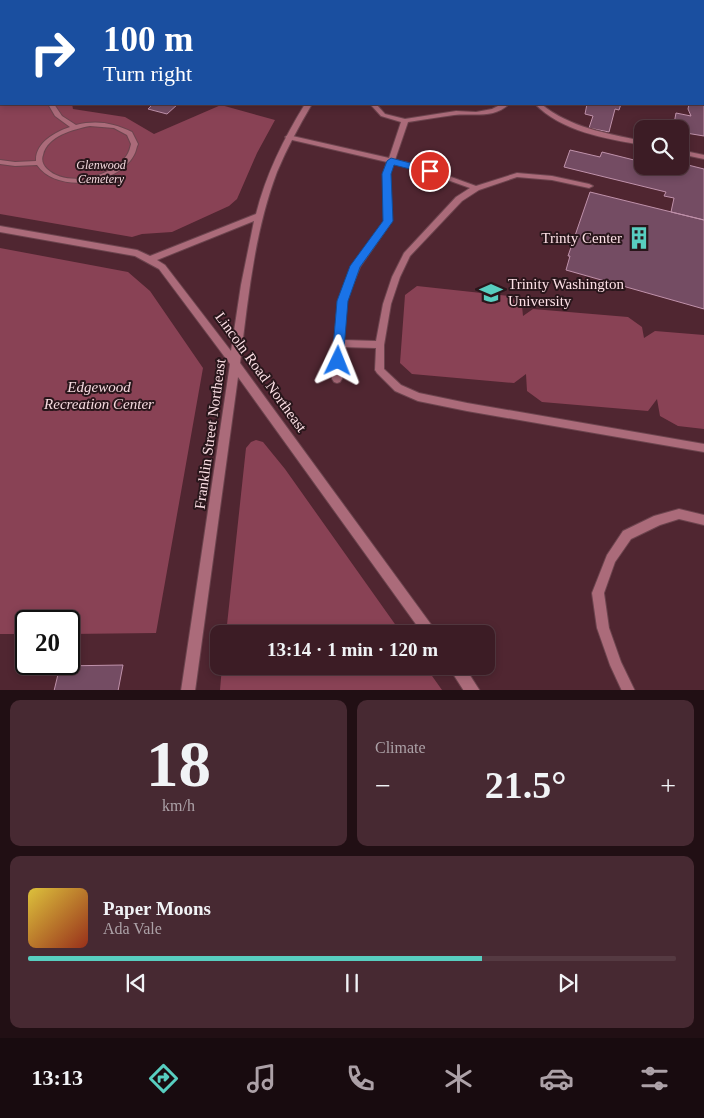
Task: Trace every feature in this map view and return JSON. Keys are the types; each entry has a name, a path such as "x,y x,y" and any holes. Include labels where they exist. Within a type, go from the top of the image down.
{"street":[{"name":"Franklin Street Northeast","path":"188,690 258,216 267,187 288,137 307,105"},
{"path":"151,259 258,216"},
{"name":"Lincoln Road Northeast","path":"0,229 137,253 151,259 167,272 424,625"},
{"path":"461,675 472,690"}],"lane":[{"path":"51,105 54,112 62,121 74,128"},
{"path":"374,105 382,115 394,120 405,121 440,115 494,111 504,105"},
{"path":"539,105 546,112 580,129 634,141"},
{"path":"337,379 342,301 356,266 388,221 386,174 405,121"},
{"path":"106,124 119,127 129,132 135,140 135,150 129,160 119,169 104,176 70,181 54,178 44,172 38,163 39,155 43,147 61,132 74,128 106,124"},
{"path":"288,137 416,166 476,188"},
{"path":"689,154 704,157"},
{"path":"0,162 15,164 38,163"},
{"path":"589,186 552,178 517,175 476,188 459,199 407,255 396,277 387,304 380,345 380,370 398,388 418,397 467,408 704,448"},
{"path":"338,344 380,345"},
{"path":"629,690 616,665 602,620 598,593 611,559 627,535 658,520 679,514 704,520"}],"green space":[{"name":"Glenwood Cemetery","path":"0,105 72,105 73,109 125,117 154,134 221,105 275,120 257,153 237,199 229,206 172,232 142,234 132,237 0,214"},
{"name":"Edgewood Recreation Center","path":"0,248 128,272 150,291 203,368 156,633 80,634 80,610 15,610 15,634 0,634"},
{"path":"417,286 509,296 522,306 523,316 533,309 628,317 642,327 644,338 655,331 704,335 704,429 678,426 660,416 657,399 648,411 542,402 527,391 526,374 514,383 412,374 400,363 405,295"},
{"path":"256,440 263,442 285,469 396,625 227,625 246,448 251,442"},
{"path":"221,675 431,675 442,690 220,690"}],"building":[{"path":"152,105 177,105 167,114 148,109"},
{"path":"587,105 621,105 619,110 615,109 609,132 589,128 593,116 585,114"},
{"path":"689,105 704,105 704,136 689,134 689,120 675,120 676,113 691,116 688,109"},
{"path":"570,150 600,157 602,152 634,160 634,175 689,175 689,165 704,169 704,220 671,212 674,198 664,196 666,192 564,167"},
{"name":"Trinty Center","path":"590,192 704,220 704,309 566,270 570,256 568,256"},
{"path":"123,665 118,690 54,690 58,675 80,675 80,666"}],"place":[{"name":"Trinty Center","path":"639,238"},
{"name":"Trinity Washington University","path":"491,293"}],"route":[{"path":"338,361 342,301 356,266 388,221 386,174 391,161 430,171"}]}
